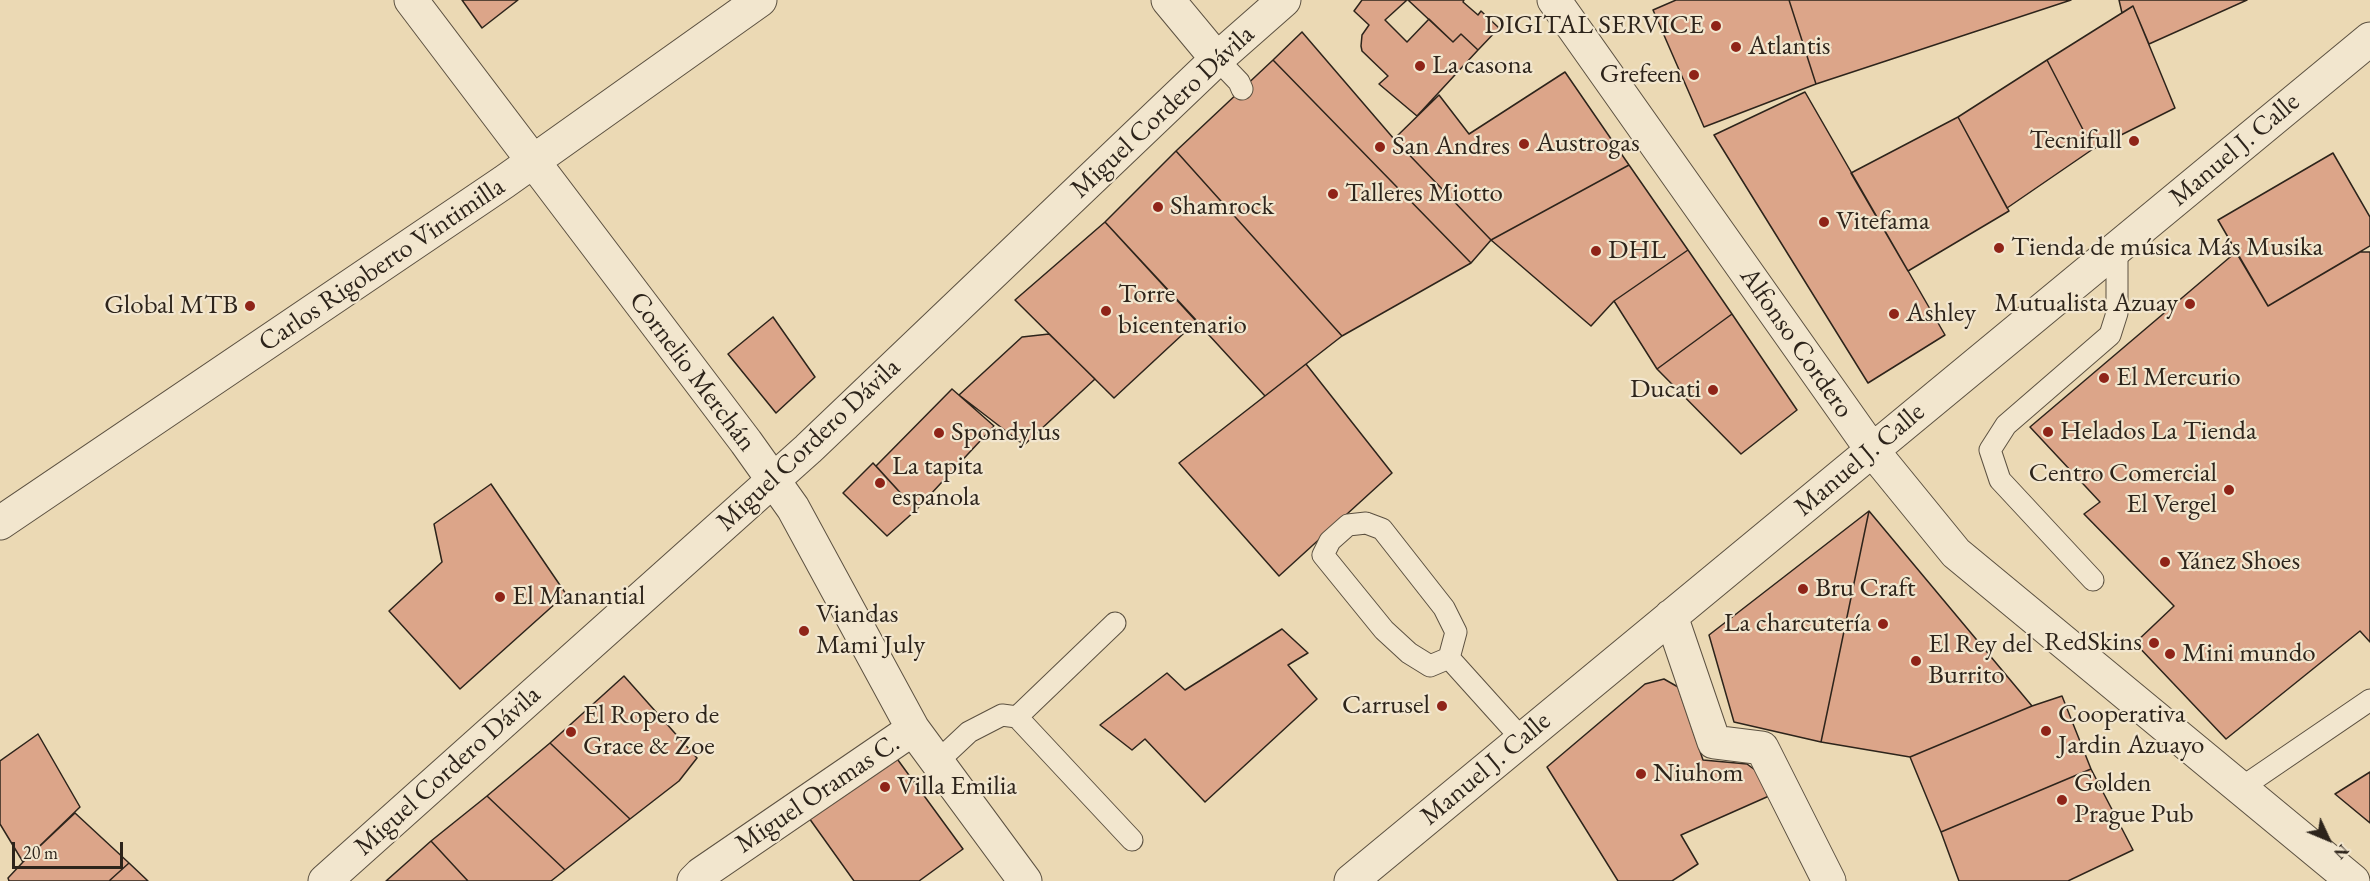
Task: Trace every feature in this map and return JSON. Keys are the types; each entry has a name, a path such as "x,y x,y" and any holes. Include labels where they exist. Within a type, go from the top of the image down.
{"street":[{"name":"Cornelio Merchán","path":"411,0 793,508 913,729 1025,881"},
{"path":"1168,0 1217,59"},
{"name":"Miguel Cordero Dávila","path":"325,881 773,480 1217,59 1284,0"},
{"name":"Alfonso Cordero","path":"1554,0 1872,450 1956,553 2353,881"},
{"name":"Carlos Rigoberto Vintimilla","path":"0,523 533,162 752,2"},
{"name":"Manuel J. Calle","path":"1351,881 2370,39"},
{"path":"1671,616 1714,742 1762,748 1829,881"},
{"name":"Miguel Oramas C.","path":"694,881 913,729"}],"lane":[{"path":"1217,59 1242,88"},
{"path":"2093,580 2000,480 1990,450 2006,425 2110,335 2117,313 2117,248"},
{"path":"1366,523 1382,529 1444,608 1455,632 1449,658 1430,666 1409,653 1384,630 1323,555 1329,542 1348,525 1366,523"},
{"path":"1017,717 1114,623"},
{"path":"1449,658 1522,739"},
{"path":"2241,788 2370,700"},
{"path":"937,762 969,732 1002,715 1017,717 1132,840"}],"building":[{"path":"462,0 518,0 482,28"},
{"name":"La casona","path":"1362,0 1407,0 1385,20 1407,42 1429,19 1453,42 1461,34 1478,50 1417,116 1379,84 1388,76 1362,51 1362,35 1369,25 1354,11"},
{"path":"1408,0 1464,0 1463,2 1478,15 1481,11 1499,28 1478,50 1461,34 1453,42"},
{"name":"Atlantis","path":"1676,0 1789,0 1816,84 1704,127 1653,10"},
{"path":"1789,0 2071,0 1816,84"},
{"path":"2119,0 2247,0 2149,44 2133,6 2122,13"},
{"path":"2133,6 2175,108 2093,149 2047,60"},
{"name":"San Andres","path":"1302,32 1394,139 1491,240 1471,263 1273,60"},
{"path":"1273,60 1471,263 1342,336 1176,151"},
{"path":"2047,60 2093,149 2007,208 1958,117"},
{"path":"1565,72 1629,165 1491,240 1394,139 1439,95 1469,134"},
{"name":"Vitefama","path":"1805,92 1945,335 1868,383 1714,135"},
{"path":"1958,117 2009,211 1908,271 1851,173"},
{"path":"1176,151 1342,336 1265,396 1105,222"},
{"path":"2333,153 2370,217 2370,246 2268,306 2218,220"},
{"path":"1629,165 1688,250 1614,301 1591,326 1491,240"},
{"name":"Torre bicentenario","path":"1105,222 1197,321 1114,398 1015,300"},
{"path":"1688,250 1732,314 1657,369 1614,301"},
{"name":"Centro Comercial El Vergel","path":"2236,252 2268,306 2360,252 2370,252 2370,642 2360,631 2226,739 2135,643 2174,606 2084,514 2100,502 2030,427"},
{"path":"1732,314 1797,410 1741,454 1657,369"},
{"path":"773,317 815,377 776,413 728,354"},
{"path":"1049,334 1095,379 1024,445 959,395 1022,337"},
{"path":"1306,364 1392,473 1279,576 1179,463"},
{"path":"952,389 994,426 916,510 876,466"},
{"path":"873,463 916,510 887,536 843,493"},
{"path":"491,484 566,594 460,689 389,611 442,562 434,524"},
{"name":"El Rey del Burrito","path":"1869,511 2032,706 1910,757 1821,742"},
{"path":"1869,511 1821,742 1734,722 1709,635"},
{"path":"1282,629 1308,653 1288,665 1317,699 1205,802 1145,739 1132,750 1100,725 1167,673 1185,690"},
{"path":"624,676 697,758 679,781 630,819 550,743"},
{"path":"1664,679 1678,687 1703,760 1747,764 1755,770 1769,796 1681,835 1698,864 1672,881 1618,881 1547,767 1645,684"},
{"path":"2062,696 2091,769 1941,832 1910,757 2032,706"},
{"path":"38,734 80,807 23,862 0,824 0,761"},
{"path":"550,743 630,819 565,870 487,796"},
{"name":"Villa Emilia","path":"895,756 963,849 919,881 854,881 809,818"},
{"name":"Golden Prague Pub","path":"2091,769 2133,850 2068,881 1959,881 1941,832"},
{"path":"2370,772 2370,823 2335,794"},
{"path":"487,796 565,870 551,881 468,881 431,841"},
{"path":"75,813 129,863 109,881 9,881 8,878 23,862"},
{"path":"431,841 468,881 386,881"},
{"path":"129,863 148,881 109,881"}],"place":[{"name":"DIGITAL SERVICE","path":"1716,26"},
{"name":"Atlantis","path":"1736,47"},
{"name":"La casona","path":"1420,66"},
{"name":"Grefeen","path":"1694,75"},
{"name":"Tecnifull","path":"2134,141"},
{"name":"Austrogas","path":"1524,144"},
{"name":"San Andres","path":"1380,147"},
{"name":"Talleres Miotto","path":"1333,194"},
{"name":"Shamrock","path":"1158,207"},
{"name":"Vitefama","path":"1824,222"},
{"name":"Tienda de música Más Musika","path":"1999,248"},
{"name":"DHL","path":"1596,251"},
{"name":"Mutualista Azuay","path":"2190,304"},
{"name":"Global MTB","path":"250,306"},
{"name":"Torre bicentenario","path":"1106,311"},
{"name":"Ashley","path":"1894,314"},
{"name":"El Mercurio","path":"2104,378"},
{"name":"Ducati","path":"1713,390"},
{"name":"Helados La Tienda","path":"2048,432"},
{"name":"Spondylus","path":"939,433"},
{"name":"La tapita espanola","path":"880,483"},
{"name":"Centro Comercial El Vergel","path":"2229,490"},
{"name":"Yánez Shoes","path":"2165,562"},
{"name":"Bru Craft","path":"1803,589"},
{"name":"El Manantial","path":"500,597"},
{"name":"La charcutería","path":"1883,624"},
{"name":"Viandas Mami July","path":"804,631"},
{"name":"RedSkins","path":"2154,643"},
{"name":"Mini mundo","path":"2170,654"},
{"name":"El Rey del Burrito","path":"1916,661"},
{"name":"Carrusel","path":"1442,706"},
{"name":"Cooperativa Jardin Azuayo","path":"2046,731"},
{"name":"El Ropero de Grace & Zoe","path":"571,732"},
{"name":"Niuhom","path":"1641,774"},
{"name":"Villa Emilia","path":"885,787"},
{"name":"Golden Prague Pub","path":"2062,800"}]}
